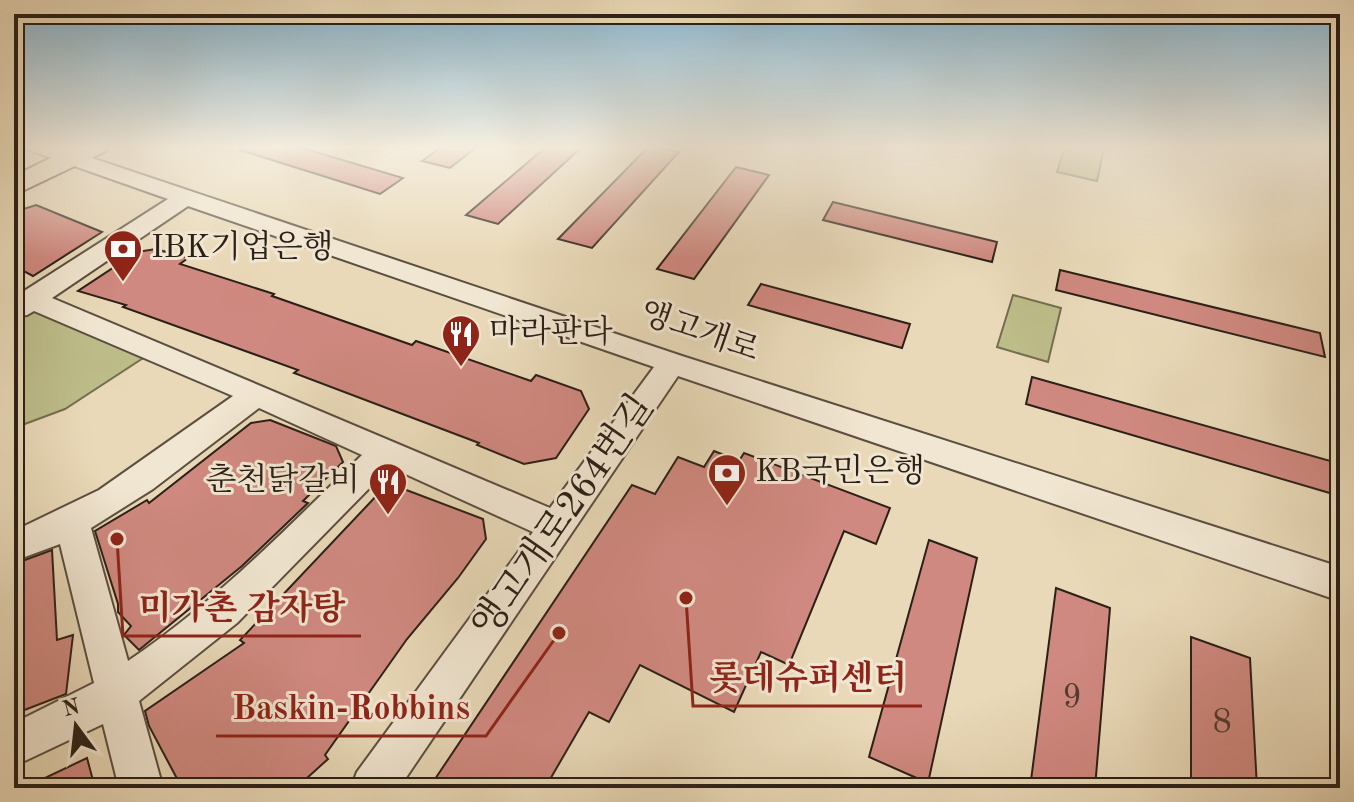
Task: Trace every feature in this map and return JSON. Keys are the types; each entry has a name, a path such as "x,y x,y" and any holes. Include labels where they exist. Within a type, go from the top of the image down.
{"street":[{"name":"앵고개로","path":"155,183 186,197 672,363 1340,584"},
{"path":"22,305 186,197"},
{"path":"22,305 256,394 557,527"},
{"name":"앵고개로264번길","path":"373,788 672,363"},
{"path":"14,546 72,521 162,466 256,394"},
{"path":"14,745 117,693 236,600 384,453"},
{"path":"72,521 141,788"}],"green space":[{"path":"1013,295 1061,308 1048,362 997,347"},
{"path":"30,299 154,351 65,409 14,428 14,312"}],"building":[{"path":"346,183 395,183 380,194"},
{"path":"503,183 542,183 498,224 466,215"},
{"path":"612,183 651,183 592,248 558,239"},
{"path":"723,183 763,183 694,279 657,269"},
{"path":"833,202 997,242 992,262 823,220"},
{"path":"36,205 102,232 33,276 14,266 14,212"},
{"path":"156,249 188,258 180,264 274,294 272,296 412,345 416,341 531,381 536,375 581,391 589,409 556,458 524,464 477,445 479,443 294,373 298,370 123,307 126,305 78,291 137,252"},
{"path":"1060,270 1320,333 1325,357 1056,290"},
{"path":"761,284 910,324 902,348 748,305"},
{"path":"1032,377 1334,462 1340,496 1026,404"},
{"path":"270,420 336,446 343,462 303,501 308,503 242,566 139,650 124,635 131,626 118,612 95,531 147,500 149,503 251,423"},
{"path":"714,451 739,461 744,453 890,508 876,544 844,531 789,665 761,652 734,712 640,665 609,722 589,712 545,788 429,788 632,485 655,494 678,457 704,467"},
{"path":"401,488 483,519 486,539 407,639 325,755 328,759 296,788 182,788 149,726 145,711 244,643 240,640 380,492"},
{"path":"929,540 977,558 928,783 869,757"},
{"path":"52,550 57,640 73,635 66,694 14,714 14,564"},
{"path":"1056,588 1110,608 1095,788 1030,788"},
{"path":"1191,637 1250,658 1257,788 1191,788"},
{"path":"87,758 95,788 24,788"}],"place":[{"name":"IBK기업은행","path":"123,283"},
{"name":"마라판다","path":"461,368"},
{"name":"KB국민은행","path":"727,507"},
{"name":"춘천닭갈비","path":"388,516"},
{"name":"미가촌 감자탕","path":"117,539"},
{"name":"롯데슈퍼센터","path":"686,598"},
{"name":"Baskin-Robbins","path":"559,633"}]}
